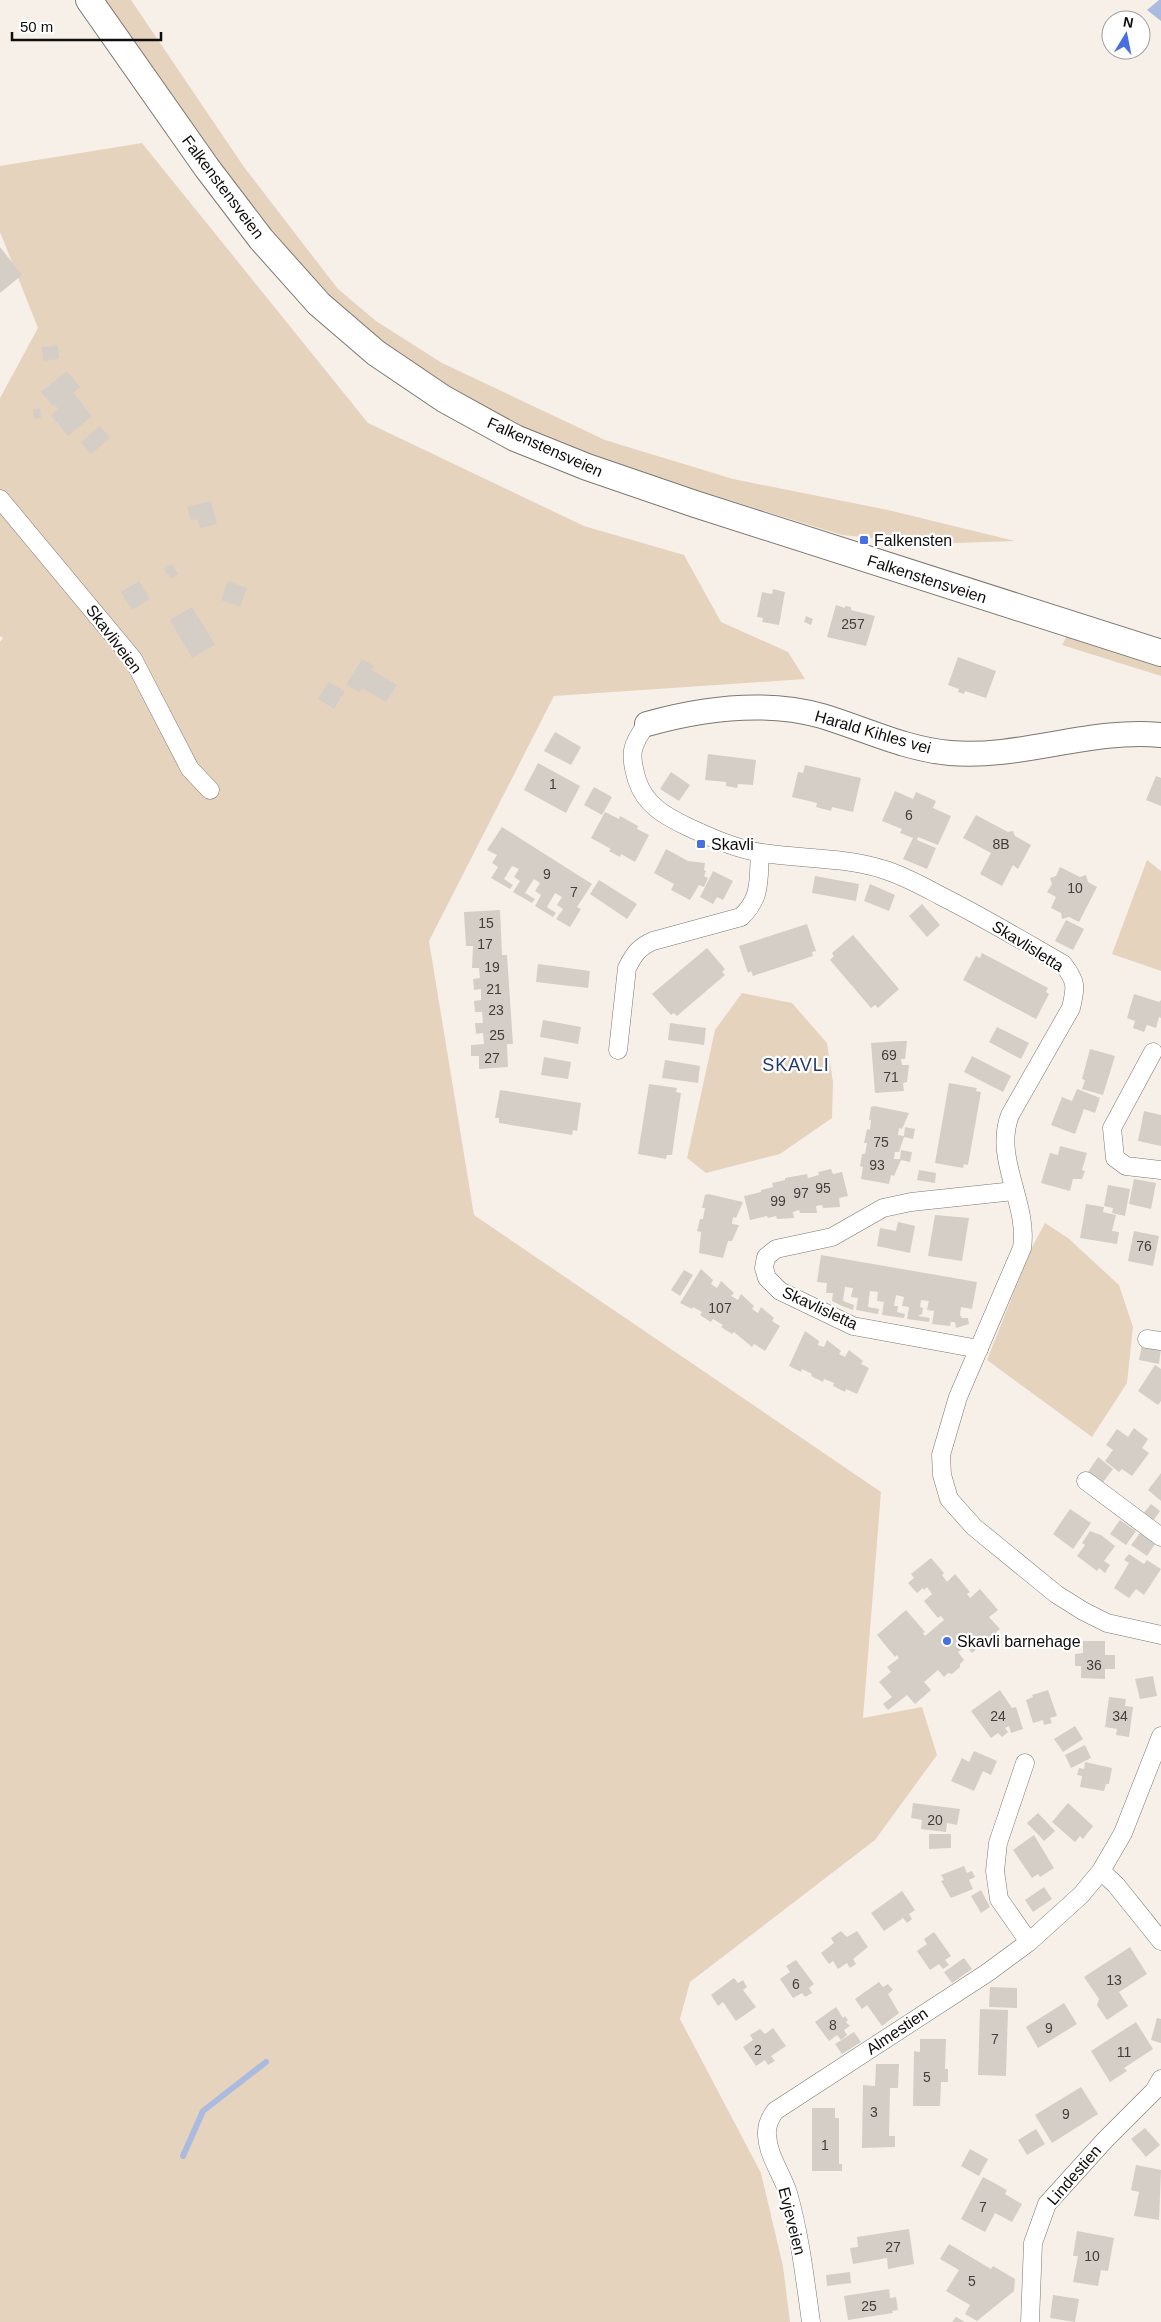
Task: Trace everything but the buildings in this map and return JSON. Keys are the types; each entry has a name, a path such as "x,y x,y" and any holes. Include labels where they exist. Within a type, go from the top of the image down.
{"main road":[{"name":"Falkenstensveien","path":"89,0 207,168 261,239 318,304 376,353 444,399 515,438 587,467 704,508 1161,653"}],"street":[{"name":"Skavliveien","path":"0,499 132,659 190,769 210,790"},
{"name":"Harald Kihles vei","path":"646,724 679,716 736,707 782,707 823,717 907,745 936,751 966,753 1002,752 1120,735 1161,735"},
{"name":"Skavlisletta","path":"646,724 635,739 632,750 632,763 646,800 663,815 715,839 760,853 853,862 891,872 974,913 1063,964 1074,977 1074,993 1071,1008 1010,1115 1006,1126 1004,1140 1014,1191 1022,1215 1024,1232 1022,1248 958,1397 941,1455 942,1475 949,1499 974,1527 1056,1594 1107,1623 1161,1635"},
{"path":"618,1050 627,968 633,955 641,946 653,941 741,917 751,908 756,898 760,853"},
{"path":"1153,1052 1112,1128 1112,1145 1115,1158 1126,1166 1161,1170"},
{"name":"Skavlisletta","path":"979,1349 853,1326 780,1291 766,1278 764,1268 766,1257 776,1249 832,1237 883,1208 911,1202 1014,1191"},
{"path":"1086,1481 1161,1537"},
{"name":"Almestien","path":"768,2122 775,2110 987,1973 1029,1942 1081,1895 1101,1871 1123,1833 1161,1736"},
{"path":"1025,1763 998,1843 995,1870 999,1899 1029,1942"},
{"path":"1101,1871 1116,1885 1161,1941"},
{"name":"Lindestien","path":"1030,2322 1033,2243 1047,2204 1105,2140 1154,2090 1161,2078"},
{"name":"Evjeveien","path":"768,2122 767,2135 771,2154 787,2191 798,2233 811,2322"}],"shaded area":[{"path":"104,0 131,0 244,167 338,289 376,321 442,363 605,440 733,479 888,510 1015,541 929,544 842,535 551,445 474,405 397,357 310,279 249,205"},
{"path":"142,143 368,423 584,526 684,555 721,622 788,652 805,679 554,696 429,941 474,1215 881,1492 863,1718 922,1707 937,1755 875,1840 690,1982 680,2019 761,2173 783,2266 790,2322 0,2322 0,642 3,638 0,636 0,398 38,328 0,232 0,166"},
{"path":"1067,636 1161,666 1161,676 1062,645"},
{"path":"1147,860 1161,871 1161,971 1112,954"},
{"path":"742,993 792,1003 827,1043 833,1082 832,1118 780,1154 706,1173 687,1158 715,1030"},
{"path":"1045,1223 1068,1238 1119,1285 1133,1327 1127,1383 1092,1437 987,1360 1031,1249"}],"water":[{"path":"1161,0 1161,21 1151,13 1151,10 1147,10"}],"waterway":[{"path":"183,2156 203,2111 266,2062"}],"place":[{"name":"Falkensten","path":"864,540"},
{"name":"Skavli","path":"701,844"},
{"name":"Skavli barnehage","path":"947,1641"}],"district":[{"name":"SKAVLI","path":"796,1065"}]}
